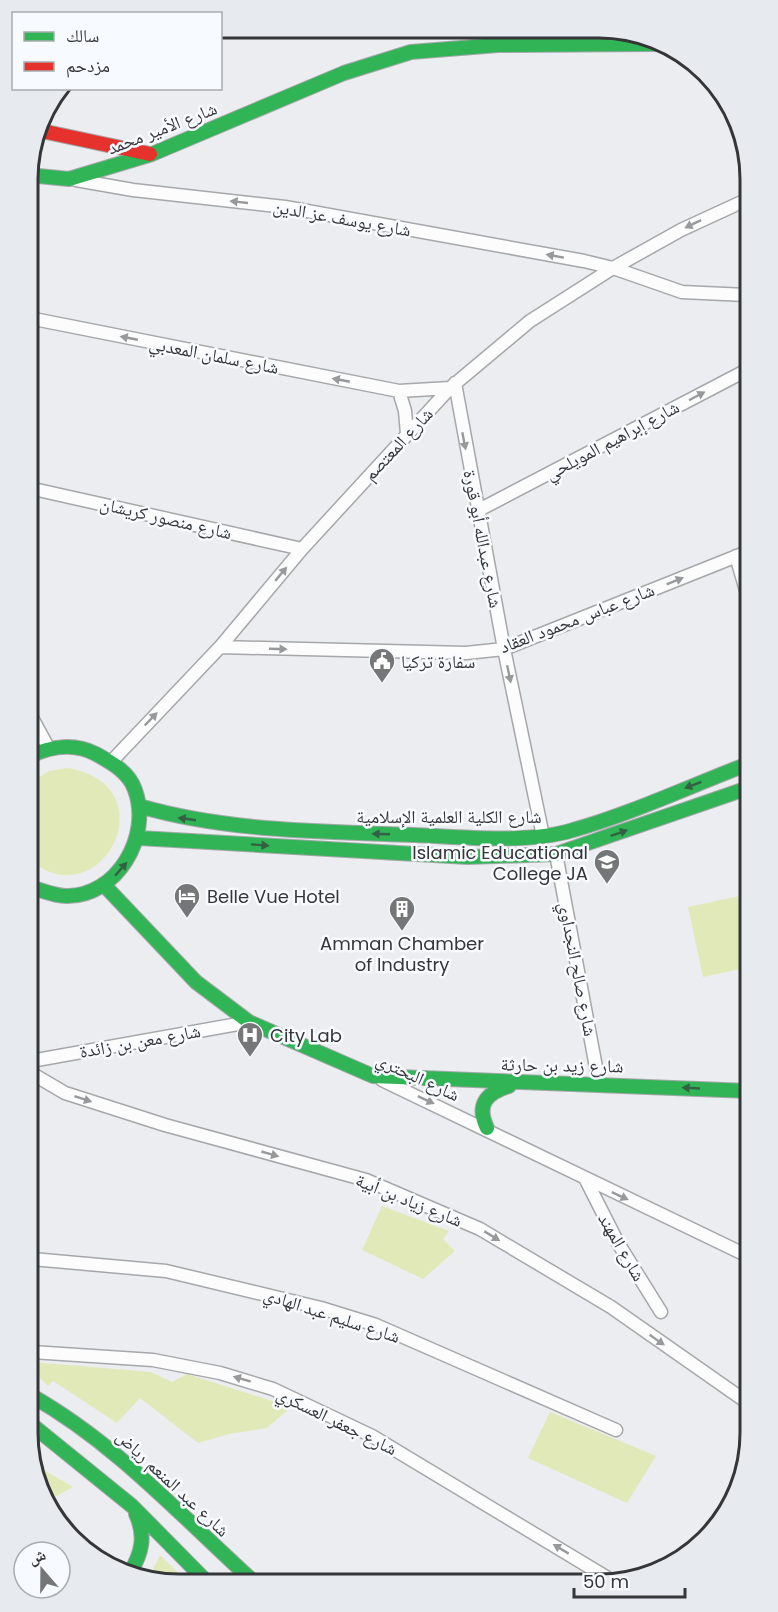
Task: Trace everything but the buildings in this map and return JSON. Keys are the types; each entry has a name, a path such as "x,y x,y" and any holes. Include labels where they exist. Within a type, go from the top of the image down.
{"main road":[{"name":"شارع الأمير محمد","path":"38,176 69,179 152,154 344,73 411,52 498,45 642,44"},
{"path":"45,132 152,154"},
{"path":"38,753 49,749 76,747 94,752 111,762 129,781 139,806 139,838 131,857 120,873 104,885 87,893 69,896 38,890"},
{"name":"شارع الكلية العلمية الإسلامية","path":"139,806 171,817 307,831 471,838 543,836 572,831 740,767"},
{"name":"شارع الكلية العلمية الإسلامية","path":"139,838 468,857 556,854 740,791"},
{"name":"شارع البحتري","path":"104,885 196,982 249,1022 373,1076"},
{"name":"شارع زيد بن حارثة","path":"373,1076 520,1084 599,1083 740,1091"},
{"path":"487,1128 480,1113 485,1096 498,1089 520,1084"},
{"name":"شارع عبد المنعم رياض","path":"38,1399 57,1408 135,1468 246,1574"},
{"path":"38,1430 132,1506 199,1574"},
{"path":"132,1506 144,1535 143,1546 133,1567"}],"street":[{"name":"شارع يوسف عز الدين","path":"69,179 133,190 296,209 613,268 682,292 740,295"},
{"name":"شارع المعتصم","path":"111,762 220,647 302,549 452,386 530,321 613,268 681,230 740,203"},
{"name":"شارع سلمان المعدبي","path":"38,320 399,391 452,386"},
{"name":"شارع إبراهيم المويلحي","path":"477,511 740,374"},
{"name":"شارع عبدالله أبو قورة","path":"452,386 543,836"},
{"path":"399,391 405,411 407,434"},
{"name":"شارع منصور كريشان","path":"38,490 302,549"},
{"name":"شارع عباس محمود العقاد","path":"220,647 455,653 504,649 740,555"},
{"path":"38,729 49,749"},
{"name":"شارع صالح النجداوي","path":"556,854 599,1083"},
{"name":"شارع معن بن زائدة","path":"38,1060 249,1022"},
{"name":"شارع البحتري","path":"373,1076 487,1128 586,1180 740,1252"},
{"name":"شارع زياد بن أبية","path":"38,1077 65,1093 165,1125 366,1180 480,1229 611,1307 740,1398"},
{"name":"شارع المهند","path":"586,1180 618,1242 661,1312"},
{"name":"شارع سليم عبد الهادي","path":"38,1260 166,1271 321,1308 376,1325 616,1430"},
{"name":"شارع جعفر العسكري","path":"38,1352 153,1360 220,1373 273,1389 372,1436 601,1574"}],"green space":[{"path":"67,768 98,779 115,798 120,820 114,843 100,862 80,873 56,874 38,864 38,778 49,771"},
{"path":"740,896 740,969 703,977 688,907"},
{"path":"382,1206 449,1231 443,1239 455,1251 423,1279 362,1250"},
{"path":"38,1363 151,1372 172,1382 187,1374 291,1407 267,1428 229,1434 198,1443 140,1398 117,1423 53,1381 48,1386 38,1376"},
{"path":"550,1412 656,1456 627,1503 528,1458"},
{"path":"42,1469 73,1487 53,1498"},
{"path":"160,1555 179,1574 169,1574 151,1572"}],"traffic: fast":[{"path":"38,176 69,179 152,154 344,73 411,52 498,45 642,44"},
{"path":"38,753 55,748 71,747 96,754 129,778 135,790 139,808 139,826 134,844 126,861 115,875 101,886 84,894 66,896 38,890"},
{"path":"139,806 207,821 275,829 473,838 536,837 573,830 618,816 740,767"},
{"path":"139,838 468,857 556,854 740,791"},
{"path":"104,885 196,982 249,1022 373,1076 740,1091"},
{"path":"487,1128 483,1113 485,1101 494,1092 509,1086"},
{"path":"38,1400 63,1415 121,1459 245,1574"},
{"path":"38,1430 132,1506 199,1574"},
{"path":"133,1567 140,1551 142,1537 136,1514"}],"traffic: jam":[{"path":"45,132 150,154"}],"place":[{"name":"سفارة تركيا","path":"382,684"},
{"name":"Islamic Educational College JA","path":"607,885"},
{"name":"Belle Vue Hotel","path":"187,919"},
{"name":"Amman Chamber of Industry","path":"402,932"},
{"name":"City Lab","path":"250,1058"}]}
